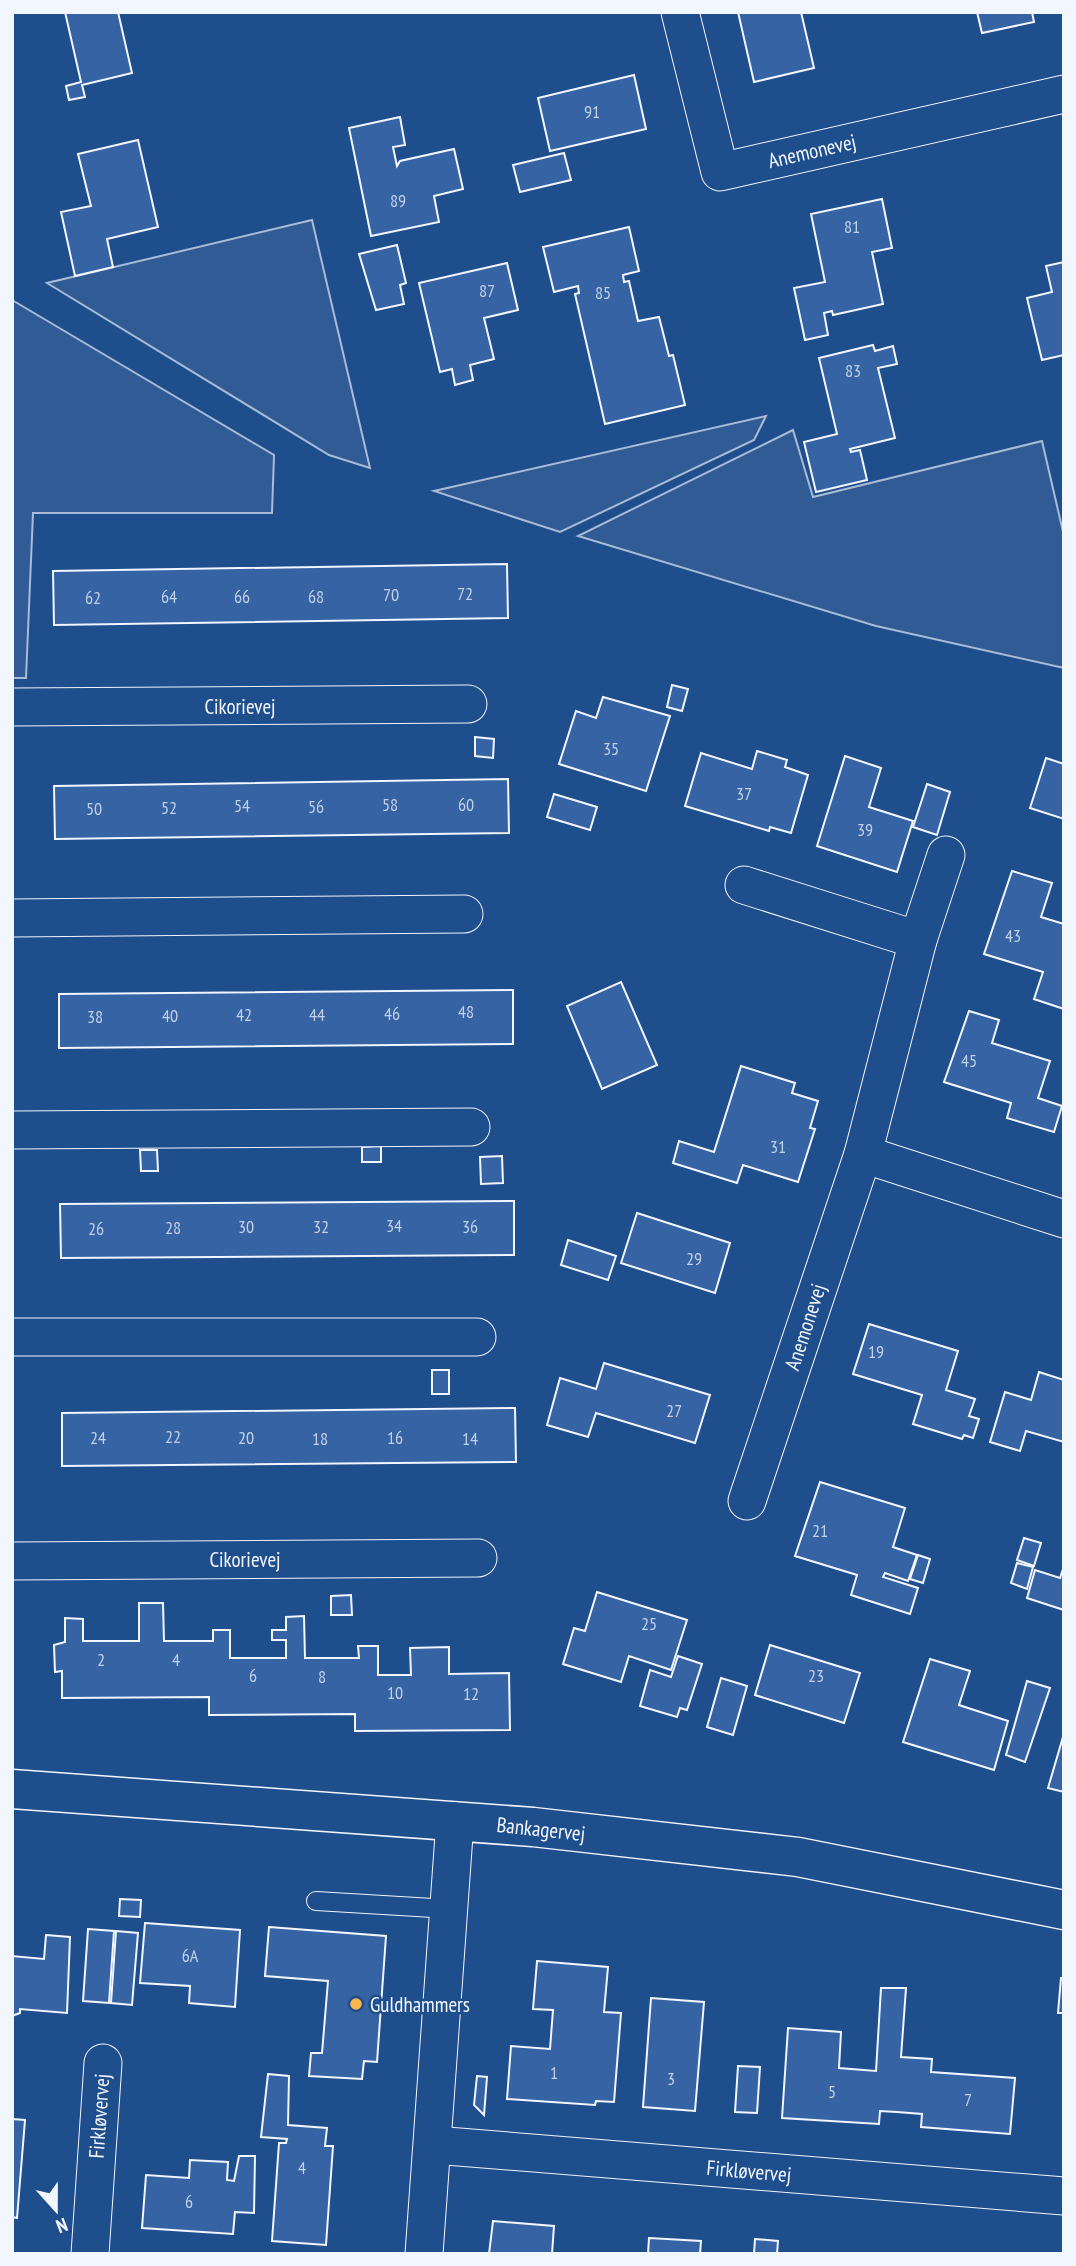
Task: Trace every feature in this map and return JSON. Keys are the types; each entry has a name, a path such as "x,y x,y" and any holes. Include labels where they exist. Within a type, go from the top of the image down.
{"street":[{"name":"Anemonevej","path":"680,12 720,172 1064,93"},
{"name":"Cikorievej","path":"12,707 468,704"},
{"name":"Anemonevej","path":"747,1501 863,1154 918,940 946,855"},
{"path":"744,885 918,940"},
{"path":"12,918 464,914"},
{"path":"12,1130 471,1127"},
{"path":"863,1154 1064,1219"},
{"path":"12,1337 477,1337"},
{"name":"Cikorievej","path":"12,1561 478,1558"},
{"name":"Bankagervej","path":"12,1789 455,1821 798,1857 1064,1910"},
{"path":"424,2254 434,2145 455,1821"},
{"name":"Firkløvervej","path":"90,2254 103,2063"},
{"name":"Firkløvervej","path":"434,2145 1064,2196"}],"lane":[{"path":"316,1902 450,1909"}],"shaded area":[{"path":"312,220 370,468 329,455 47,283"},
{"path":"12,300 274,455 272,513 33,513 26,678 12,678"},
{"path":"766,416 754,440 560,532 434,491"},
{"path":"793,430 813,497 1042,441 1064,536 1064,668 876,626 578,536"}],"building":[{"path":"65,12 118,12 132,73 82,85 85,97 69,100 66,86 81,82"},
{"path":"738,12 801,12 814,68 754,82"},
{"path":"977,12 1032,12 1034,22 982,33"},
{"path":"634,75 646,129 550,151 538,98"},
{"path":"400,117 405,145 393,147 397,166 400,161 454,149 463,189 434,196 439,222 371,236 349,128"},
{"path":"138,140 158,227 107,239 113,267 75,276 61,212 91,206 78,154"},
{"path":"564,153 571,180 520,192 513,165"},
{"path":"882,199 892,248 872,252 883,304 833,315 832,311 824,313 828,335 805,340 794,288 825,282 811,214"},
{"path":"629,227 639,271 623,275 624,282 629,281 638,321 659,317 669,356 673,355 685,405 605,424 575,294 579,293 578,286 554,292 543,247"},
{"path":"397,245 406,283 400,285 404,304 376,310 359,254"},
{"path":"1064,262 1064,355 1042,360 1027,298 1052,292 1046,266"},
{"path":"507,263 518,310 484,318 494,359 470,365 473,380 455,385 452,369 440,372 419,283"},
{"path":"873,345 875,351 893,346 897,364 878,368 895,438 850,449 851,452 860,450 867,480 816,492 804,442 837,434 819,358"},
{"path":"507,564 508,618 54,625 53,571"},
{"path":"672,685 688,689 682,711 667,707"},
{"path":"603,697 670,716 646,791 559,764 576,711 596,718"},
{"path":"475,737 494,739 493,758 475,756"},
{"path":"757,751 787,760 785,767 808,775 791,833 770,827 769,831 685,806 701,753 752,769"},
{"path":"845,756 881,768 869,807 913,821 897,872 817,846"},
{"path":"1046,758 1064,764 1064,819 1030,808"},
{"path":"508,779 509,833 55,839 54,786"},
{"path":"927,784 950,792 937,835 913,827"},
{"path":"554,794 597,807 590,830 547,817"},
{"path":"1012,871 1052,883 1041,917 1064,924 1064,1009 1034,999 1043,972 984,954"},
{"path":"621,982 657,1065 602,1089 567,1006"},
{"path":"513,990 513,1044 59,1048 59,994"},
{"path":"969,1011 999,1020 992,1043 1050,1061 1038,1098 1062,1106 1054,1132 1007,1118 1011,1103 944,1082"},
{"path":"741,1066 795,1083 792,1093 818,1101 810,1128 815,1129 798,1182 743,1165 737,1183 673,1163 679,1141 714,1152"},
{"path":"381,1146 381,1162 362,1162 362,1147"},
{"path":"140,1150 157,1150 158,1171 141,1171"},
{"path":"502,1156 503,1183 481,1184 480,1157"},
{"path":"514,1201 514,1255 61,1258 60,1204"},
{"path":"637,1213 730,1243 715,1293 621,1263"},
{"path":"568,1240 616,1256 608,1280 561,1265"},
{"path":"869,1324 958,1351 946,1390 975,1399 969,1416 979,1419 973,1438 964,1435 962,1439 913,1424 922,1395 853,1374"},
{"path":"604,1363 710,1395 695,1443 596,1413 588,1437 547,1425 560,1378 596,1389"},
{"path":"432,1370 449,1370 449,1394 432,1394"},
{"path":"1039,1372 1064,1380 1064,1442 1026,1431 1020,1451 990,1442 1005,1392 1031,1400"},
{"path":"515,1408 516,1462 62,1466 62,1413"},
{"path":"820,1482 905,1508 893,1547 917,1555 908,1581 885,1573 883,1577 918,1588 910,1614 851,1595 857,1575 795,1556"},
{"path":"1024,1538 1041,1543 1034,1566 1017,1560"},
{"path":"918,1555 930,1559 923,1583 910,1579"},
{"path":"1017,1563 1033,1567 1027,1589 1011,1583"},
{"path":"1064,1566 1064,1610 1027,1598 1035,1570 1060,1578"},
{"path":"597,1592 687,1620 671,1670 629,1656 621,1682 563,1664 574,1628 585,1631"},
{"path":"351,1595 352,1615 331,1615 331,1596"},
{"path":"139,1603 163,1603 164,1641 213,1641 213,1630 230,1630 230,1658 286,1658 286,1640 272,1640 272,1630 286,1630 286,1617 304,1616 305,1658 359,1658 358,1646 378,1646 378,1675 411,1675 410,1648 449,1647 449,1674 509,1673 510,1730 355,1731 355,1714 209,1715 209,1697 62,1698 62,1671 55,1672 54,1645 65,1642 65,1618 83,1619 83,1641 139,1641"},
{"path":"770,1645 860,1673 844,1723 755,1695"},
{"path":"678,1656 702,1664 687,1710 680,1708 677,1717 640,1706 650,1670 671,1677"},
{"path":"930,1659 970,1671 959,1705 1008,1721 994,1770 903,1742"},
{"path":"721,1678 747,1686 733,1735 707,1727"},
{"path":"1027,1681 1050,1688 1025,1762 1006,1755"},
{"path":"1064,1738 1064,1792 1048,1788"},
{"path":"120,1899 141,1900 140,1917 119,1916"},
{"path":"145,1923 240,1930 235,2007 189,2003 190,1986 140,1983"},
{"path":"269,1927 386,1936 377,2062 364,2061 362,2079 309,2076 311,2053 322,2053 328,1981 265,1976"},
{"path":"88,1929 114,1931 109,2003 83,2001"},
{"path":"116,1931 138,1933 132,2005 111,2003"},
{"path":"46,1935 70,1937 67,2013 20,2009 20,2013 12,2016 12,1956 44,1959"},
{"path":"537,1961 608,1967 604,2012 621,2013 614,2102 596,2101 595,2105 507,2099 511,2046 550,2049 553,2010 533,2009"},
{"path":"1061,1978 1064,1978 1064,2013 1058,2013"},
{"path":"881,1988 906,1988 901,2057 932,2059 931,2072 1015,2078 1010,2134 921,2127 922,2114 897,2112 880,2111 879,2124 782,2118 788,2028 841,2032 839,2068 876,2071"},
{"path":"651,1998 704,2002 695,2111 643,2107"},
{"path":"738,2066 760,2067 757,2113 735,2112"},
{"path":"268,2074 289,2076 288,2125 327,2128 325,2146 333,2146 326,2245 272,2241 279,2143 286,2143 287,2139 261,2137"},
{"path":"477,2076 487,2077 484,2115 474,2105"},
{"path":"12,2119 25,2120 17,2218 12,2217"},
{"path":"239,2156 255,2156 254,2213 235,2212 233,2234 142,2228 146,2175 189,2178 190,2160 228,2162 227,2180 234,2181"},
{"path":"493,2221 554,2226 552,2254 489,2254"},
{"path":"649,2238 701,2241 700,2254 648,2254"},
{"path":"755,2239 778,2241 777,2254 754,2254"}],"place":[{"name":"Guldhammers","path":"356,2004"}]}
